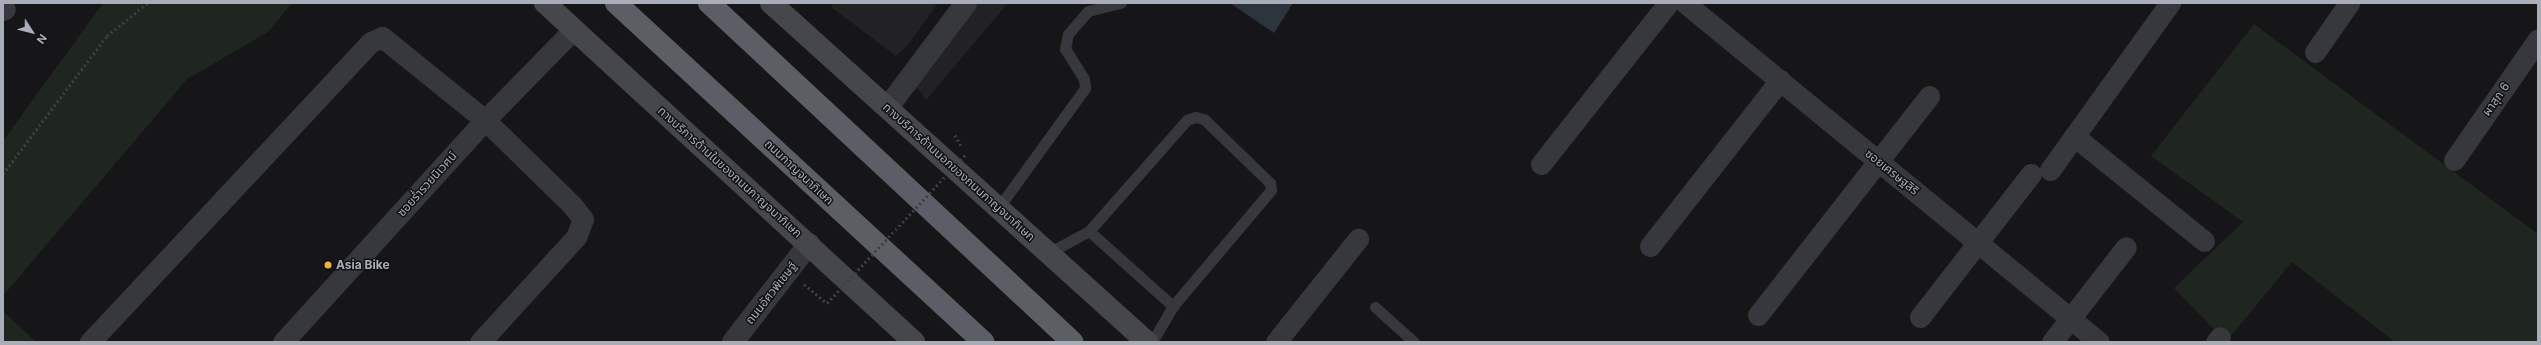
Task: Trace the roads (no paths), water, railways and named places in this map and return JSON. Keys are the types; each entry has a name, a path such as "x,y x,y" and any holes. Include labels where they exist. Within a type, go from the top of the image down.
{"highway":[{"path":"709,3 1072,342"},
{"name":"ถนนกาญจนาภิเษก","path":"617,5 983,342"}],"main road":[{"name":"ทางบริการด้านในของถนนกาญจนาภิเษก","path":"545,3 810,244 914,342"},
{"name":"ทางบริการด้านนอกของถนนกาญจนาภิเษก","path":"771,3 1147,342"}],"street":[{"path":"1541,164 1668,3"},
{"name":"ซอยเศรษฐสิริ","path":"1685,3 1979,242 2099,342"},
{"path":"1920,317 1979,242 2074,136 2170,3"},
{"path":"2315,52 2349,3"},
{"path":"888,107 964,4"},
{"name":"ซอยร่ำรวยนิเวศน์","path":"283,342 485,120 574,29"},
{"path":"90,342 371,42 382,37 393,43 485,120 572,205 583,219 576,237 480,342"},
{"name":"ผาสุก 6","path":"2454,160 2538,39"},
{"path":"1650,246 1780,80"},
{"path":"1758,315 1928,96"},
{"path":"2074,136 2204,241"},
{"path":"1276,342 1358,239"},
{"name":"ถนนอัศวพิเชษฐ์","path":"732,342 810,244"},
{"path":"2052,342 2126,247"}],"lane":[{"path":"999,207 1085,88 1084,79 1065,49 1068,34 1088,11 1121,3"},
{"path":"1048,253 1089,231 1187,120 1195,117 1204,119 1270,184 1271,190 1173,306 1152,342"},
{"path":"1089,231 1173,306"},
{"path":"1375,307 1410,341"}],"place":[{"name":"Asia Bike","path":"328,265"}]}
